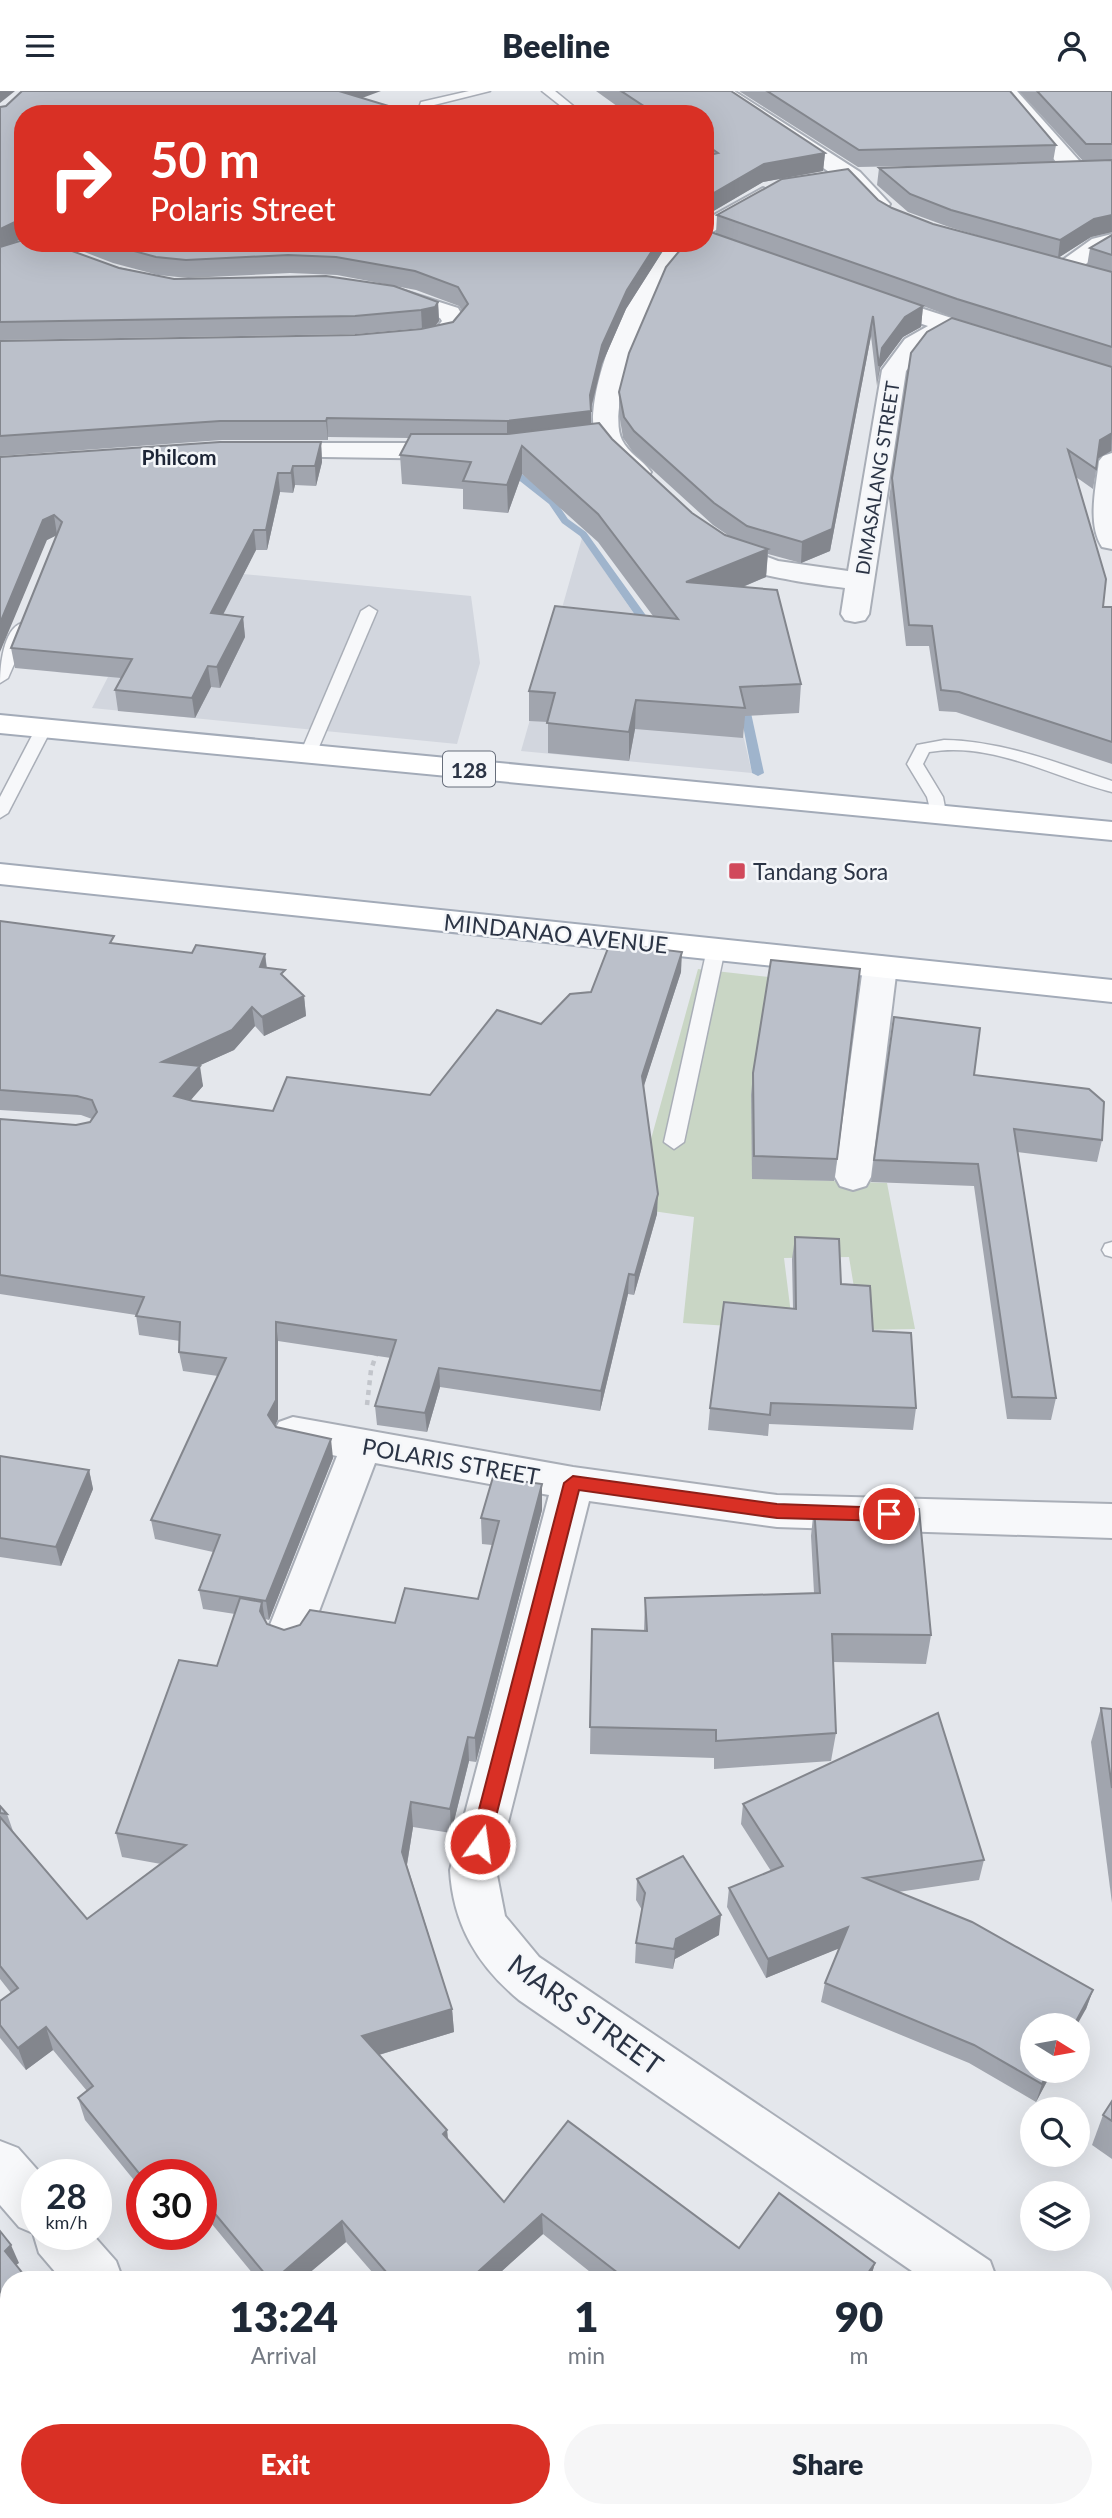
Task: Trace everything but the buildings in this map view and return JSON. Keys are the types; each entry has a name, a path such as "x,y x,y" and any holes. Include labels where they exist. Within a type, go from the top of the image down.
{"main road":[{"name":"128","path":"0,724 1112,831"},
{"name":"MINDANAO AVENUE","path":"0,874 1112,991"}],"street":[{"path":"724,93 754,91"},
{"path":"1006,91 1076,171"},
{"path":"724,93 852,177 886,211 899,219"},
{"path":"1049,172 1100,170"},
{"path":"819,180 878,176"},
{"path":"714,234 781,187"},
{"path":"1061,269 1100,244 1112,241"},
{"path":"656,489 597,441 614,375 648,291 667,260 676,252"},
{"path":"1034,261 1087,276"},
{"path":"363,288 436,306 450,313 454,322 445,333 383,341"},
{"path":"857,294 946,325 1021,347"},
{"name":"DIMASALANG STREET","path":"855,614 894,370 915,344 946,325"},
{"path":"248,451 483,451"},
{"path":"1112,461 1107,509 1112,539"},
{"path":"707,536 746,562 783,572 860,581"},
{"path":"853,1177 880,967"},
{"name":"POLARIS STREET","path":"293,1433 573,1483 777,1511 1112,1521"},
{"path":"288,1635 362,1444"},
{"name":"MARS STREET","path":"573,1483 473,1870 476,1906 482,1925 512,1966 536,1985 958,2271"},
{"path":"0,2166 21,2190"},
{"path":"71,2250 89,2271"}],"lane":[{"path":"425,105 484,91"},
{"path":"548,91 566,105"},
{"path":"309,754 369,611"},
{"path":"0,678 26,618"},
{"path":"0,813 44,729"},
{"path":"938,813 935,797 915,764 923,748 938,743 997,751 1112,787"},
{"path":"674,1142 716,949"}],"path":[{"path":"362,1444 371,1370 380,1345"}],"shaded area":[{"path":"582,538 641,624 724,653 752,773 521,751"},
{"path":"115,567 241,579 243,574 471,596 480,663 457,744 92,708 108,677 56,672"}],"green space":[{"path":"698,969 769,977 752,1178 887,1183 915,1329 861,1330 849,1257 784,1258 793,1330 683,1323 694,1217 632,1208"}],"waterway":[{"path":"519,476 552,502 565,521 583,534 646,623 655,626"},
{"path":"743,699 758,773"}],"place":[{"name":"Tandang Sora","path":"737,871"}],"district":[{"name":"Philcom","path":"179,456"}],"route":[{"path":"480,1844 573,1483 777,1511 889,1514"}]}
